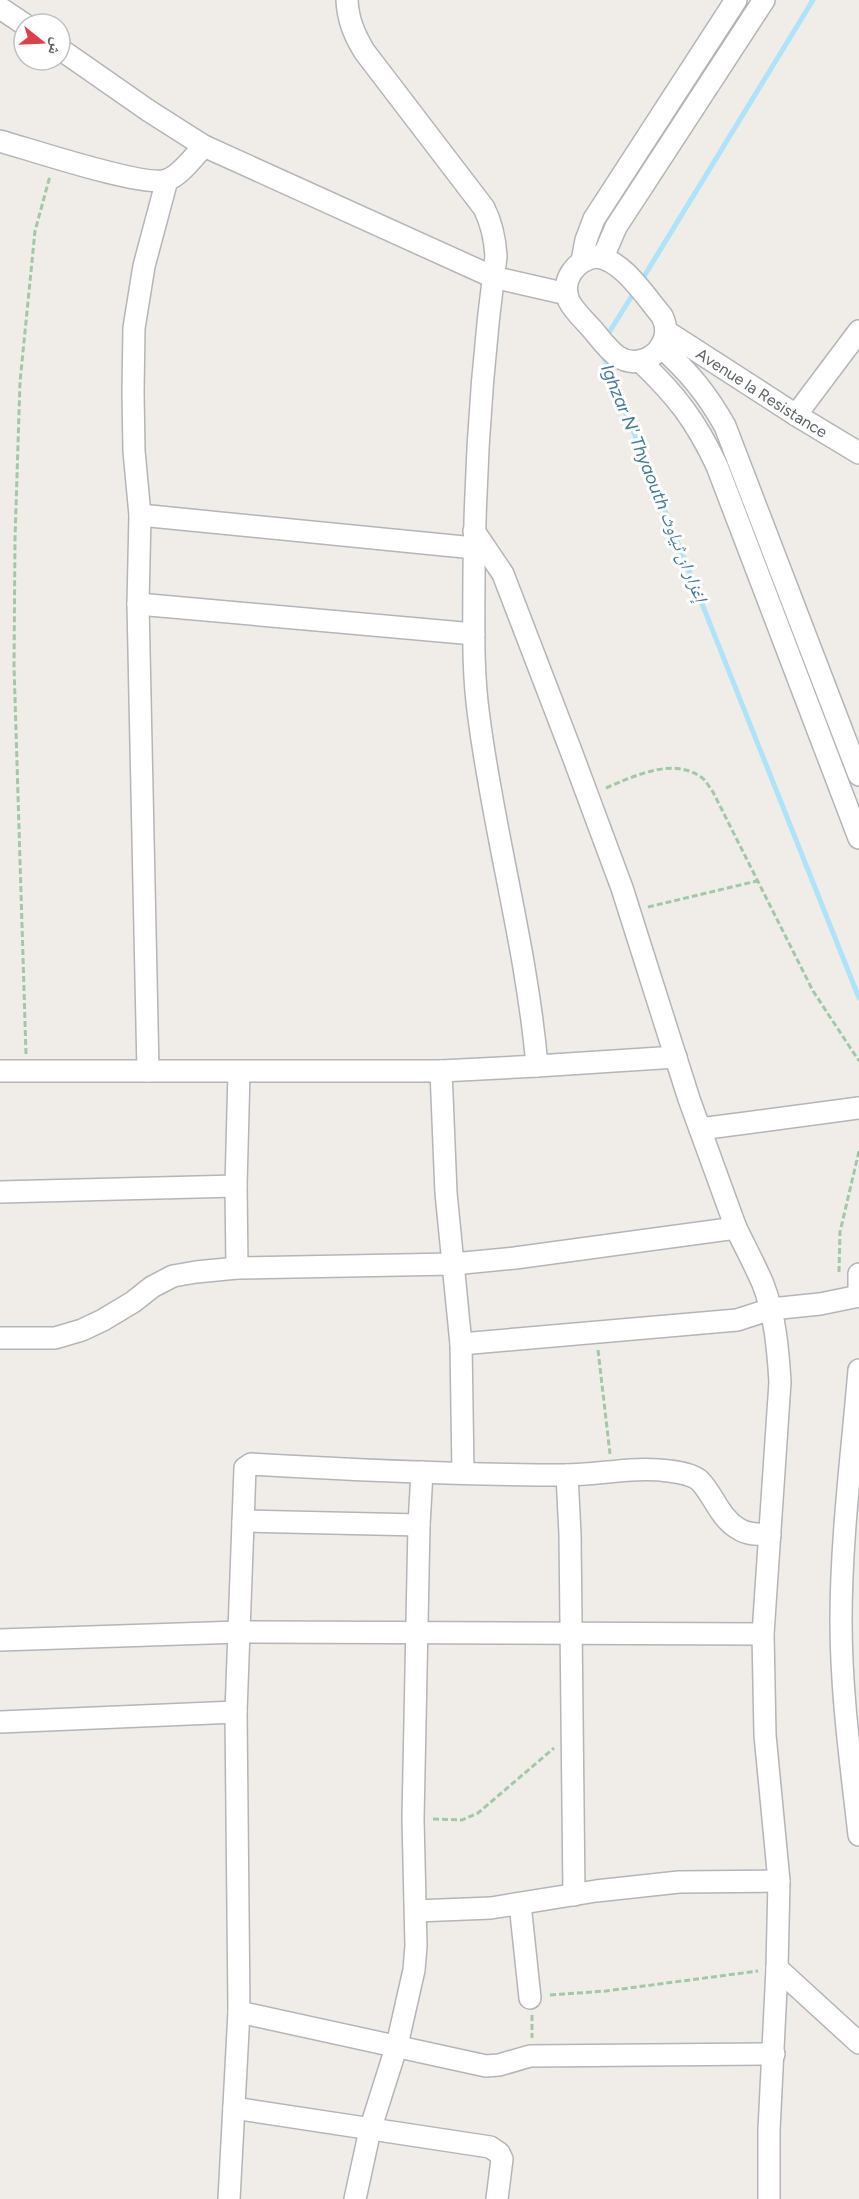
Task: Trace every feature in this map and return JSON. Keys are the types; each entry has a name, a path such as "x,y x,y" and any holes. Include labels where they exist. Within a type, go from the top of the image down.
{"street":[{"path":"347,0 347,12 352,30 364,51 484,208 491,223 495,243 496,256 478,428 474,539 474,634 478,717 529,999 537,1066"},
{"path":"582,261 586,240 594,219 736,0"},
{"path":"610,261 616,227 764,0"},
{"path":"72,57 204,146 493,277 571,301"},
{"path":"0,141 145,180 167,180 179,172 204,146"},
{"path":"148,1071 138,604 140,514 134,451 134,328 144,266 167,180"},
{"path":"663,331 648,358 640,361 622,360 614,356 571,301 568,279 576,266 589,258 610,261 663,331 708,396 725,426 859,775"},
{"name":"Avenue la Resistance","path":"663,331 796,416 859,453"},
{"path":"796,416 859,331"},
{"path":"640,361 664,383 685,409 703,436 717,466 859,838"},
{"path":"140,514 474,539 504,574 587,795 630,911 700,1128 736,1228 763,1284 771,1309 778,1352 780,1382 763,1634 765,1735 779,1881 774,2055 769,2130 770,2199"},
{"path":"138,604 474,634"},
{"path":"0,1071 441,1071 676,1057"},
{"path":"441,1071 446,1193 461,1344 464,1473"},
{"path":"237,1268 236,1186 239,1072"},
{"path":"700,1128 859,1108"},
{"path":"0,1192 236,1186"},
{"path":"0,1338 55,1338 82,1330 103,1320 133,1302 152,1287 173,1276 237,1268 453,1264 515,1258 736,1228"},
{"path":"461,1344 736,1320 771,1309 852,1296 859,1274"},
{"path":"859,1370 841,1621 845,1709 859,1835"},
{"path":"229,2199 239,2012 236,1712 245,1468 251,1464 422,1472 567,1475 660,1470 690,1475 698,1480 725,1518 738,1529 749,1533 770,1535"},
{"path":"355,2199 370,2130 397,2045 414,1970 416,1911 413,1819 422,1472"},
{"path":"567,1475 574,1895"},
{"path":"243,1521 419,1525"},
{"path":"0,1640 239,1632 763,1634"},
{"path":"0,1722 236,1712"},
{"path":"416,1911 491,1908 679,1882 779,1881"},
{"path":"520,1904 530,1998"},
{"path":"777,1968 859,2043"},
{"path":"239,2012 486,2066 499,2065 530,2056 774,2055"},
{"path":"234,2108 485,2146 496,2150 502,2159 498,2199"}],"path":[{"path":"27,1071 14,666 16,494 20,382 34,231 44,191 58,157"},
{"path":"587,795 659,769 675,768 691,771 703,778 713,792 813,992 859,1062"},
{"path":"630,911 757,881"},
{"path":"852,1296 840,1232 859,1150"},
{"path":"596,1333 611,1472"},
{"path":"413,1819 462,1820 478,1813 497,1799 573,1730"},
{"path":"530,2056 532,2037 530,1998 606,1991 777,1968"}],"waterway":[{"name":"Ighzar N' Thyaouth إغزار ان ثياوث","path":"640,283 813,0"},
{"name":"Ighzar N' Thyaouth إغزار ان ثياوث","path":"605,339 635,291"},
{"name":"Ighzar N' Thyaouth إغزار ان ثياوث","path":"603,355 859,998"}]}
